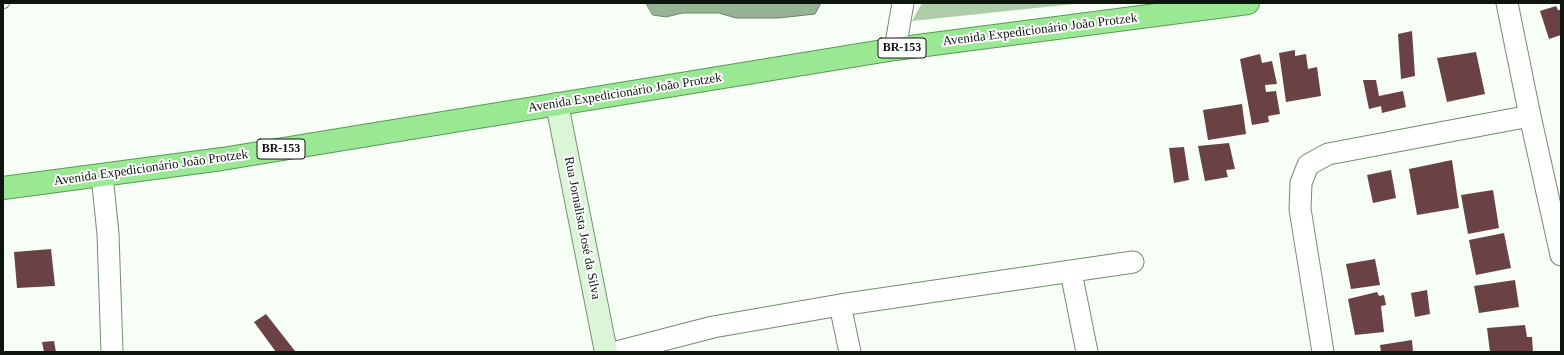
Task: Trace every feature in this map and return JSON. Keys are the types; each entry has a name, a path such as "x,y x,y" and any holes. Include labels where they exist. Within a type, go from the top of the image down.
{"highway":[{"name":"Avenida Expedicionário João Protzek","path":"3,188 222,159 895,49 1248,3"}],"main road":[{"name":"Rua Jornalista José da Silva","path":"557,104 606,352"}],"street":[{"path":"895,49 903,3"},
{"path":"1507,3 1530,116 1561,254"},
{"path":"1323,352 1300,209 1301,183 1308,165 1328,154 1530,116"},
{"path":"102,175 108,234 112,352"},
{"path":"617,352 713,327 840,305 1133,262"},
{"path":"1071,272 1087,352"},
{"path":"840,305 850,352"}],"shaded area":[{"path":"646,3 821,3 815,14 779,18 736,18 719,13 682,13 666,17 653,15"},
{"path":"922,3 1083,3 912,21"}],"building":[{"path":"1556,6 1558,10 1561,10 1561,35 1549,39 1540,11"},
{"path":"1412,31 1415,76 1401,79 1398,34"},
{"path":"1295,50 1295,56 1306,54 1308,69 1317,67 1321,96 1286,102 1279,53"},
{"path":"1476,52 1485,94 1447,102 1437,58"},
{"path":"1260,54 1262,63 1272,61 1277,84 1265,85 1266,92 1276,91 1280,114 1268,116 1269,122 1252,125 1240,59"},
{"path":"1363,80 1376,80 1379,96 1403,91 1406,107 1382,113 1381,106 1369,109"},
{"path":"1242,104 1246,134 1208,140 1203,110"},
{"path":"1229,143 1235,169 1226,170 1228,177 1205,181 1198,146"},
{"path":"1184,147 1189,180 1174,183 1169,148"},
{"path":"1452,160 1459,208 1417,215 1409,169"},
{"path":"1391,170 1396,198 1373,203 1367,175"},
{"path":"1493,190 1499,228 1468,234 1461,195"},
{"path":"1504,233 1511,268 1476,275 1469,240"},
{"path":"51,249 55,286 17,288 14,252"},
{"path":"1375,259 1380,285 1351,289 1346,264"},
{"path":"1515,280 1519,307 1479,313 1474,286"},
{"path":"1427,290 1430,314 1415,317 1411,293"},
{"path":"1377,292 1379,296 1384,295 1386,305 1381,306 1384,332 1355,335 1348,299"},
{"path":"266,314 295,351 294,352 276,352 254,322"},
{"path":"1525,325 1527,337 1532,337 1533,352 1490,352 1487,328"},
{"path":"1412,340 1413,352 1381,352 1380,345"},
{"path":"54,341 56,352 44,352 42,342"}]}
